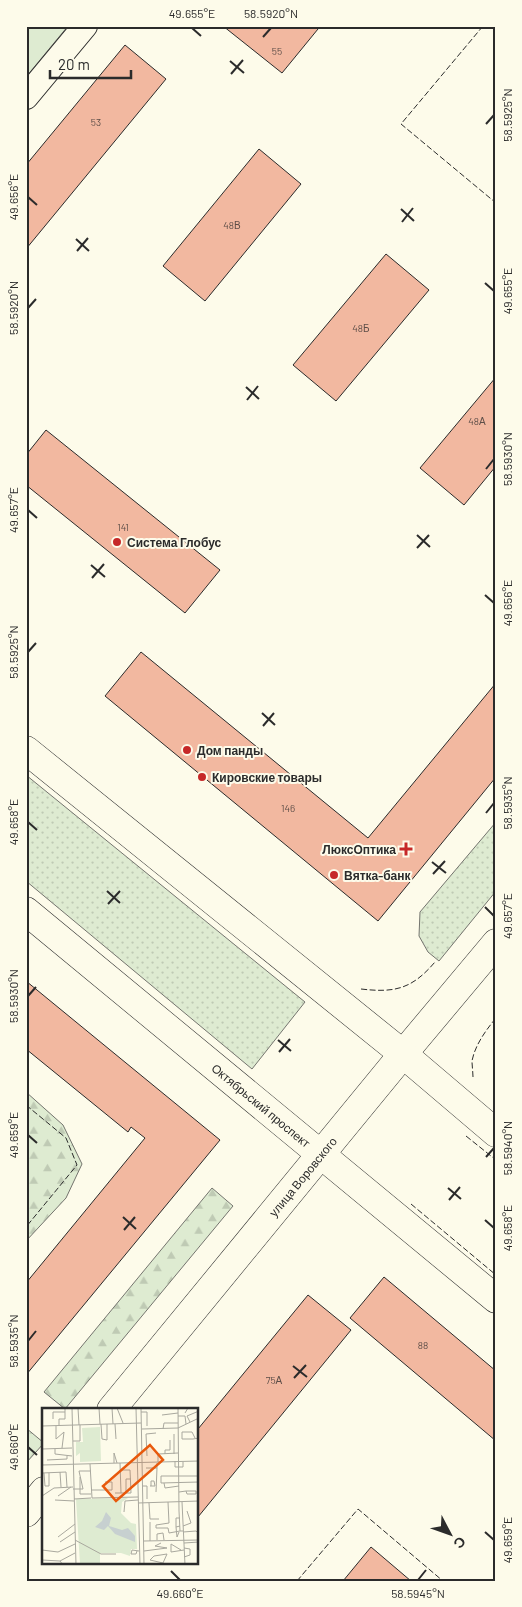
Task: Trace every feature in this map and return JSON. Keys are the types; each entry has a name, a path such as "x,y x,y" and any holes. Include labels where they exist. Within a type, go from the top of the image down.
{"main road":[{"path":"26,750 403,1054 496,1133"},
{"name":"Октябрьский проспект","path":"26,911 496,1299"},
{"name":"улица Воровского","path":"112,1408 496,942"},
{"path":"26,1513 42,1493"}],"street":[{"path":"26,97 84,26"}],"green space":[{"path":"26,26 68,26 26,77"},
{"path":"26,775 305,1002 252,1069 26,881"},
{"path":"496,822 496,891 439,961 428,952 419,936 420,912"},
{"path":"26,1092 63,1125 82,1164 66,1198 26,1241"},
{"path":"212,1188 233,1206 66,1408 44,1392"},
{"path":"26,1428 42,1441 42,1445 26,1463"}],"building":[{"path":"223,26 314,26 318,29 282,73"},
{"path":"125,45 166,79 26,249 26,165"},
{"path":"259,149 301,184 205,301 163,266"},
{"path":"386,254 429,290 336,401 293,365"},
{"path":"496,377 496,466 464,505 420,468"},
{"path":"46,430 220,570 185,613 26,485 26,455"},
{"path":"141,652 368,838 496,683 496,777 378,921 105,696"},
{"path":"26,981 220,1140 26,1375 26,1283 145,1138 131,1127 128,1132 26,1049"},
{"path":"384,1277 496,1371 496,1441 350,1318"},
{"path":"308,1295 351,1330 199,1516 199,1428"},
{"path":"371,1547 411,1581 343,1581"}],"fence":[{"path":"483,26 401,124 496,203"},
{"path":"361,989 384,990 402,987 419,978 435,962"},
{"path":"473,1077 472,1061 476,1049 496,1018"},
{"path":"26,1105 66,1138 77,1165 26,1227"},
{"path":"466,1136 496,1160"},
{"path":"411,1204 496,1275"},
{"path":"297,1581 358,1509 443,1581"}],"place":[{"name":"Система Глобус","path":"117,542"},
{"name":"Дом панды","path":"187,750"},
{"name":"Кировские товары","path":"202,777"},
{"name":"ЛюксОптика","path":"406,849"},
{"name":"Вятка-банк","path":"334,875"}]}
